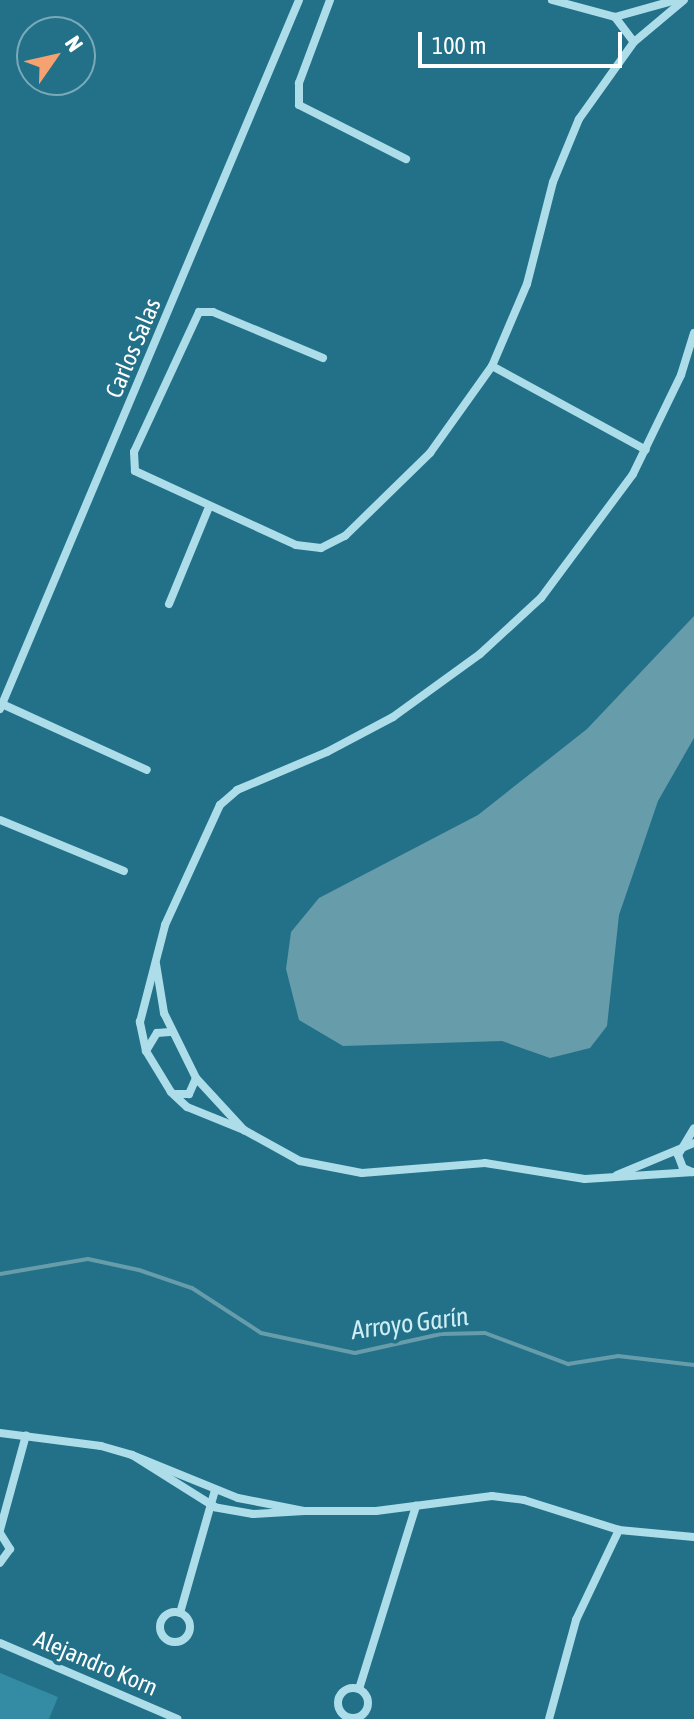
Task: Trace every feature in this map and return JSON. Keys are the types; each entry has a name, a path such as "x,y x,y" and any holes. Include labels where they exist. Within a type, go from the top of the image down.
{"street":[{"name":"Carlos Salas","path":"1,706 299,0"},
{"path":"330,0 299,83 299,105 406,159"},
{"path":"552,0 615,17 676,0"},
{"path":"323,358 213,312 199,312 193,319 133,464 138,476 296,545 333,544 430,453 492,366 527,284 566,148 599,87 634,42 684,0"},
{"path":"615,17 634,42"},
{"path":"693,1172 609,1179 476,1162 339,1171 300,1161 244,1130 195,1111 171,1092 146,1051 140,1022 165,925 227,798 393,717 480,654 566,569 646,450 694,333"},
{"path":"492,366 646,450"},
{"path":"169,604 209,507"},
{"path":"1,706 147,770"},
{"path":"0,820 124,871"},
{"path":"156,958 170,1032 196,1078 244,1130"},
{"path":"146,1051 157,1033 170,1032"},
{"path":"171,1092 189,1094 196,1078"},
{"path":"693,1172 681,1164 680,1148 694,1128"},
{"path":"609,1179 694,1143"},
{"path":"0,1433 132,1455 215,1490 304,1511"},
{"path":"0,1563 10,1549 0,1532 26,1435"},
{"path":"132,1455 211,1505 253,1514 416,1506 466,1497 511,1498 619,1530 694,1537"},
{"path":"180,1613 215,1490"},
{"path":"359,1689 416,1506"},
{"path":"549,1719 576,1620 619,1530"},
{"name":"Alejandro Korn","path":"0,1643 177,1719"}],"shaded area":[{"path":"694,616 694,738 658,801 619,915 607,1026 590,1048 550,1058 502,1041 343,1046 299,1020 286,969 291,932 319,898 478,815 587,729"},
{"path":"0,1673 58,1697 49,1719 0,1719"}],"waterway":[{"name":"Arroyo Garín","path":"0,1274 88,1259 139,1270 192,1288 261,1333 355,1353 441,1334 485,1333 568,1364 618,1356 694,1365"}]}
